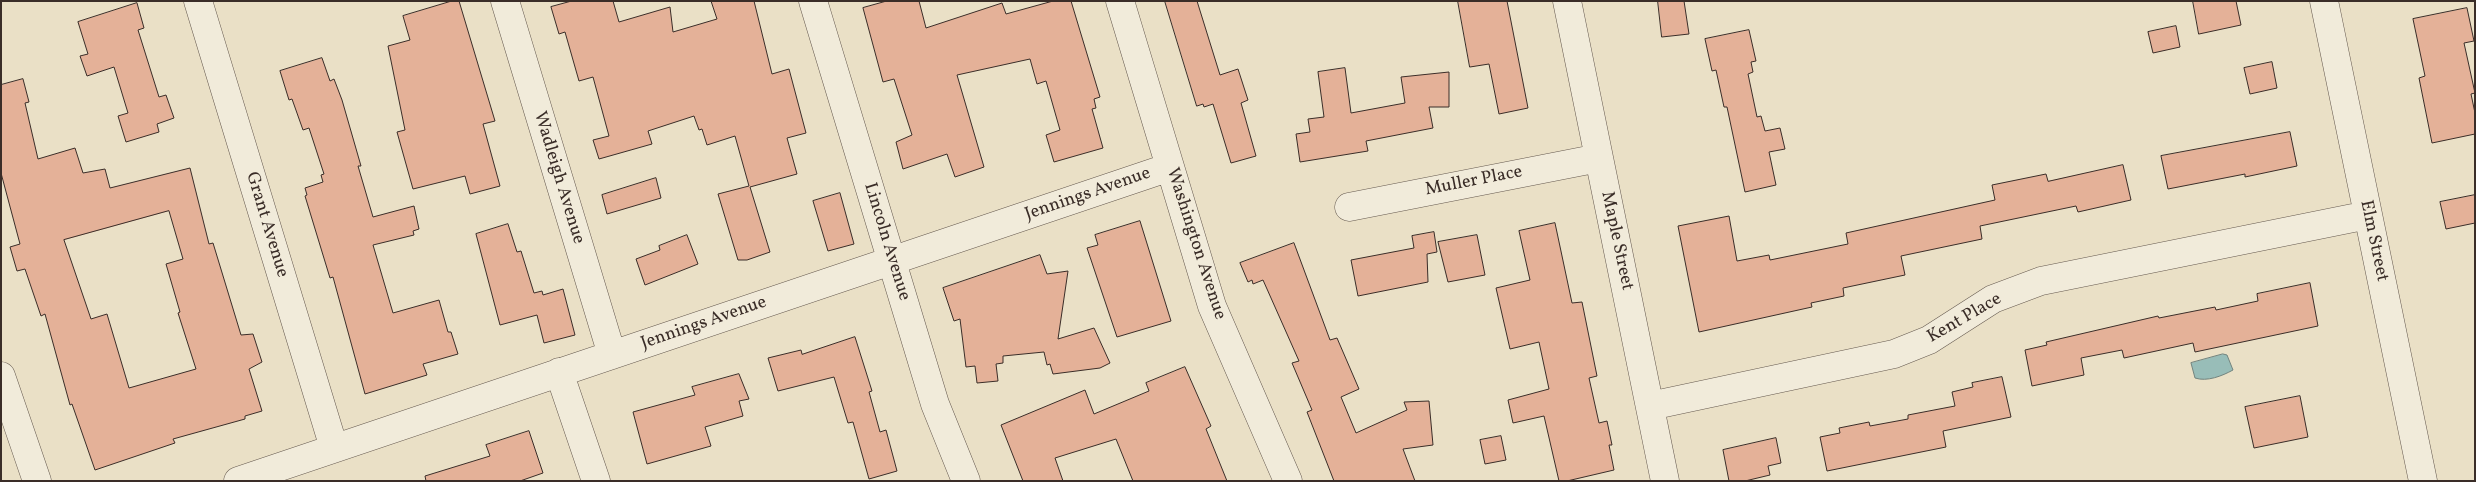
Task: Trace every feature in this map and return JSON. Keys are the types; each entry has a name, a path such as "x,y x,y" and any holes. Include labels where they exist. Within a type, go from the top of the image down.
{"street":[{"name":"Grant Avenue","path":"198,1 334,448"},
{"name":"Wadleigh Avenue","path":"505,1 612,355"},
{"name":"Lincoln Avenue","path":"813,1 935,404 966,481"},
{"name":"Washington Avenue","path":"1120,1 1212,306 1288,481"},
{"name":"Maple Street","path":"1567,1 1665,481"},
{"name":"Elm Street","path":"2324,1 2422,481"},
{"name":"Muller Place","path":"1349,207 1599,158"},
{"name":"Jennings Avenue","path":"238,481 1170,167"},
{"name":"Kent Place","path":"1650,406 1894,354 1929,340 1993,299 2041,281 2368,215"},
{"path":"559,372 596,481"},
{"path":"1,376 37,481"}],"water":[{"path":"2223,354 2227,355 2233,370 2209,379 2195,378 2191,363"}],"building":[{"path":"452,1 459,1 495,121 483,124 500,186 470,194 465,176 413,189 397,132 405,130 388,46 410,40 403,16"},
{"path":"572,1 613,1 619,22 670,7 673,32 717,19 711,1 754,1 772,74 789,69 806,133 787,138 797,174 750,187 770,252 747,260 738,260 718,194 749,186 735,136 707,145 702,129 699,130 694,116 648,131 652,144 599,159 593,140 609,136 593,77 579,81 565,32 559,34 551,7"},
{"path":"887,1 919,1 926,28 1002,3 1006,14 1053,1 1071,1 1100,97 1094,99 1096,108 1092,109 1103,148 1054,162 1046,135 1060,130 1046,81 1037,84 1030,59 957,75 984,167 955,177 947,154 903,169 896,142 912,135 894,79 883,82 863,8"},
{"path":"1165,1 1197,1 1220,75 1238,69 1248,100 1241,103 1256,156 1231,163 1213,104 1204,107 1203,104 1197,106"},
{"path":"1458,1 1507,1 1528,108 1499,114 1489,64 1470,67"},
{"path":"1658,1 1684,1 1689,34 1662,37"},
{"path":"2193,1 2236,1 2241,25 2199,34"},
{"path":"137,3 144,28 138,30 159,97 166,95 174,118 157,124 159,132 126,142 118,116 128,113 114,67 87,76 80,56 88,54 78,22"},
{"path":"2467,8 2474,41 2464,43 2475,93 2471,94 2475,113 2475,134 2432,143 2419,78 2425,76 2413,19"},
{"path":"2176,26 2180,47 2153,53 2148,32"},
{"path":"1749,30 1756,61 1751,62 1753,72 1748,74 1757,117 1761,116 1765,131 1780,128 1785,149 1769,152 1776,185 1745,192 1727,107 1724,107 1716,70 1712,71 1705,39"},
{"path":"322,58 330,81 334,79 342,100 373,217 414,206 419,229 413,231 414,235 373,245 393,313 439,300 448,332 451,332 458,354 423,364 427,375 365,394 333,277 330,278 305,196 307,195 305,188 323,182 321,175 324,174 309,128 303,130 292,99 289,100 280,71"},
{"path":"2272,62 2277,88 2250,94 2244,68"},
{"path":"1345,68 1351,113 1405,103 1401,77 1449,72 1449,107 1429,107 1433,128 1366,141 1368,151 1300,162 1296,134 1310,132 1308,119 1324,117 1318,72"},
{"path":"23,79 29,102 25,103 38,159 75,148 83,173 105,169 110,188 190,168 209,244 213,243 241,335 253,334 262,362 249,369 262,411 245,416 245,419 173,439 175,443 95,470 72,404 70,405 45,314 41,316 25,269 17,271 10,247 20,244 1,173 1,85","holes":["169,211 183,259 166,264 180,312 178,313 196,369 129,388 107,314 91,319 64,240"]},
{"path":"2290,132 2297,166 2245,177 2245,174 2168,189 2161,156"},
{"path":"2123,165 2131,200 2078,212 2076,206 1980,226 1982,239 1901,256 1905,275 1843,288 1844,296 1811,303 1812,307 1699,332 1678,226 1729,216 1737,261 1769,255 1770,260 1848,244 1846,233 1995,200 1992,185 2046,174 2048,181"},
{"path":"656,178 661,198 607,214 602,195"},
{"path":"840,193 854,244 828,251 813,201"},
{"path":"2475,195 2475,223 2446,229 2440,202"},
{"path":"1140,221 1171,321 1117,337 1087,248 1098,245 1095,235"},
{"path":"1555,223 1572,303 1582,302 1597,376 1589,378 1599,423 1607,421 1612,445 1609,445 1614,470 1567,481 1559,481 1544,416 1513,423 1508,400 1549,389 1539,342 1510,349 1496,288 1530,280 1519,231"},
{"path":"508,224 517,252 521,251 534,293 542,291 543,295 563,289 575,335 544,343 537,315 500,325 476,234"},
{"path":"1434,232 1437,252 1427,254 1428,282 1358,296 1351,260 1414,248 1412,236"},
{"path":"687,235 698,264 645,285 636,259 660,250 659,246"},
{"path":"1477,235 1485,275 1448,282 1438,242"},
{"path":"1294,243 1330,340 1337,338 1359,389 1341,397 1356,433 1407,410 1404,402 1429,401 1433,445 1403,449 1415,481 1334,481 1307,412 1312,410 1292,363 1299,361 1263,280 1253,284 1252,280 1248,282 1240,263"},
{"path":"1040,255 1047,274 1068,271 1058,339 1094,328 1110,363 1100,368 1053,374 1050,364 1047,365 1044,352 1003,356 1003,363 996,364 998,381 977,383 975,366 966,367 960,319 954,321 943,288"},
{"path":"2310,283 2318,326 2195,352 2193,343 2124,358 2122,350 2081,358 2084,375 2032,386 2025,350 2047,345 2046,342 2158,316 2159,318 2215,307 2216,310 2258,301 2257,294"},
{"path":"855,337 872,391 869,392 880,432 886,430 897,471 869,479 853,422 848,423 834,377 778,391 768,358 801,350 802,354"},
{"path":"1185,367 1211,426 1206,429 1227,481 1133,481 1116,439 1055,458 1063,481 1023,481 1001,425 1085,390 1094,414 1149,391 1146,383"},
{"path":"739,374 749,399 739,401 743,416 705,427 711,446 647,464 633,412 695,395 692,387"},
{"path":"2002,377 2011,417 1943,431 1946,447 1827,471 1820,437 1840,433 1839,428 1869,422 1870,426 1908,419 1908,415 1955,406 1952,392 1973,387 1972,383"},
{"path":"2300,396 2308,437 2254,448 2245,407"},
{"path":"529,431 543,473 520,481 426,481 425,476 490,456 486,445"},
{"path":"1501,436 1506,460 1485,464 1480,440"},
{"path":"1776,438 1781,463 1768,466 1770,475 1745,481 1729,481 1723,450"}]}
